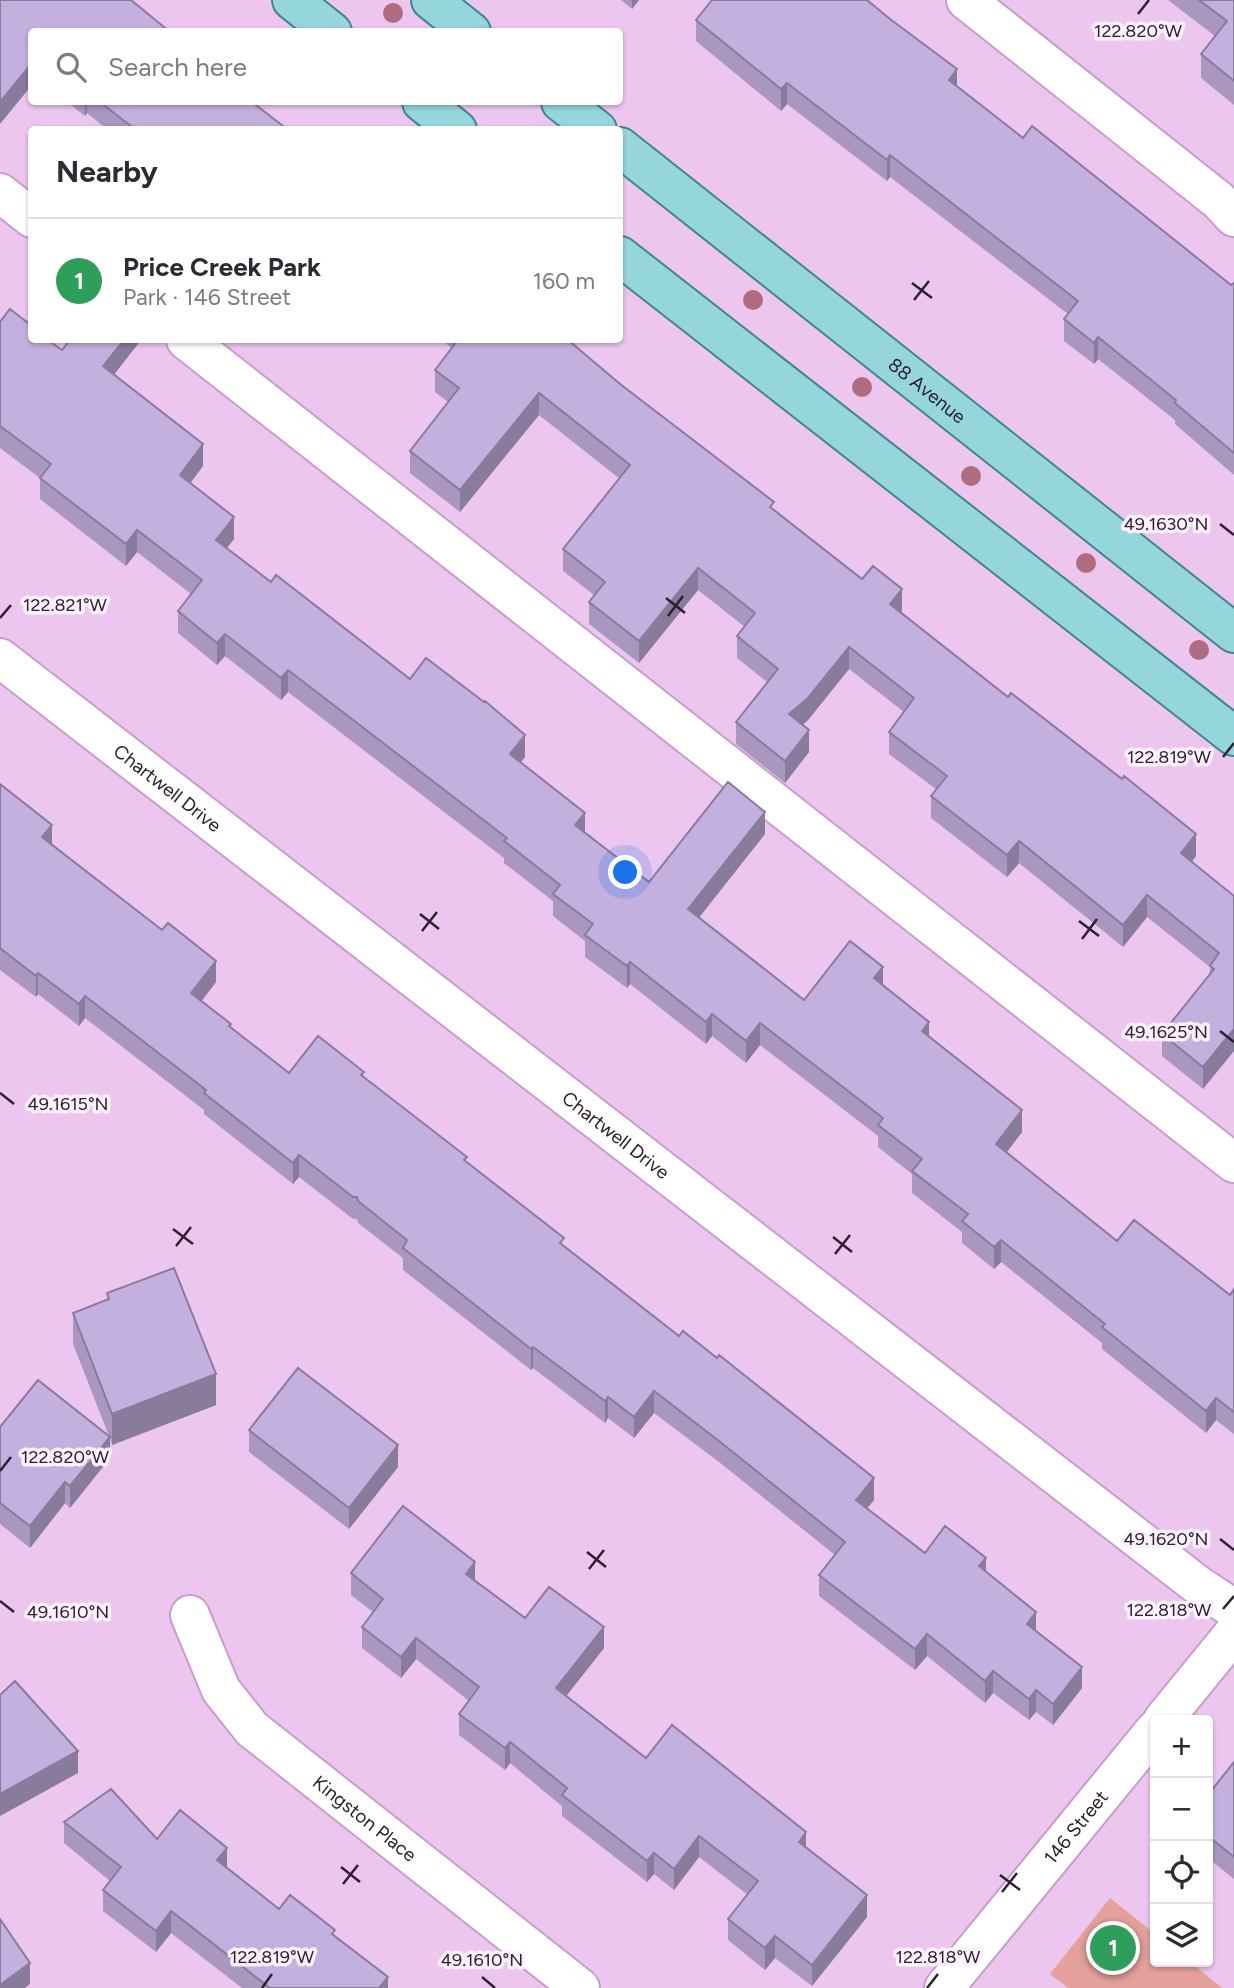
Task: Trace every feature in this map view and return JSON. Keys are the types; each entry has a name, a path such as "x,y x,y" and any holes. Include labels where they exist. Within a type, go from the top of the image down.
{"main road":[{"path":"292,0 327,28"},
{"path":"431,0 466,28"},
{"path":"426,105 452,126"},
{"path":"565,105 592,126"},
{"name":"88 Avenue","path":"623,149 1234,633"},
{"path":"623,258 1234,736"}],"street":[{"path":"966,0 1218,200 1234,217"},
{"path":"0,193 28,215"},
{"path":"190,343 1234,1163"},
{"name":"Chartwell Drive","path":"0,658 1192,1581 1234,1609"},
{"name":"Kingston Place","path":"190,1615 221,1690 252,1729 580,1988"},
{"path":"1167,1715 1234,1633"},
{"name":"146 Street","path":"944,1988 1150,1736"}],"shaded area":[{"path":"1110,1898 1150,1930 1150,1967 1196,1967 1222,1988 1068,1988 1050,1974"}],"building":[{"path":"0,0 131,0 165,28 28,28 28,68 0,102"},
{"path":"712,0 867,0 957,69 949,80 1023,138 1032,126 1231,285 1234,283 1234,453 1175,403 1176,400 1098,337 1094,343 1064,319 1078,301 890,155 887,160 787,83 781,89 696,20"},
{"path":"1199,0 1234,0 1234,81 1201,54 1227,21"},
{"path":"104,105 256,105 283,126 131,126"},
{"path":"10,309 28,323 28,343 52,343 62,350 68,343 122,343 103,366 203,444 180,475 234,517 216,540 271,582 276,575 410,679 426,658 485,701 525,735 510,754 585,813 575,825 649,882 728,782 765,812 688,909 804,1000 850,941 883,967 874,978 929,1022 922,1031 1022,1110 996,1144 1117,1241 1134,1220 1230,1295 1234,1289 1234,1412 1216,1398 1206,1411 1102,1327 1105,1324 1001,1240 994,1247 962,1221 968,1214 912,1171 922,1159 878,1125 883,1118 760,1023 746,1041 712,1014 706,1022 630,962 627,966 585,935 593,924 553,894 560,885 504,841 507,838 288,670 281,678 225,634 217,643 178,611 202,580 137,530 126,544 40,478 51,464 0,426 0,322"},
{"path":"456,343 572,343 620,384 774,502 770,507 862,579 873,566 902,589 890,604 1008,697 1011,693 1122,779 1124,776 1196,834 1181,853 1234,896 1234,1029 1203,1067 1162,1034 1214,969 1210,966 1219,953 1147,895 1123,925 1019,841 1007,855 931,796 947,776 889,732 914,698 849,647 808,698 789,714 809,730 785,761 736,722 778,669 737,636 755,613 698,568 639,641 589,602 605,582 563,549 630,465 539,393 460,490 410,451 459,388 435,370"},
{"path":"0,784 52,825 42,837 162,930 168,923 216,961 191,993 231,1024 229,1026 289,1073 318,1036 364,1072 361,1075 467,1157 464,1160 564,1238 560,1243 679,1336 683,1331 717,1358 719,1355 874,1478 856,1500 925,1553 945,1526 986,1558 979,1566 1036,1612 1027,1624 1082,1667 1053,1704 1036,1690 1029,1699 993,1671 985,1681 927,1634 915,1649 819,1575 845,1542 654,1391 634,1417 608,1397 605,1401 533,1347 531,1349 403,1248 407,1240 358,1201 357,1197 353,1197 299,1155 293,1163 204,1093 206,1090 85,996 79,1004 0,948"},
{"path":"174,1268 216,1374 112,1414 73,1313 109,1299 107,1293"},
{"path":"298,1368 398,1445 349,1508 249,1430"},
{"path":"38,1380 110,1437 70,1486 65,1482 30,1526 0,1503 0,1427"},
{"path":"403,1506 475,1562 466,1574 525,1618 549,1587 604,1627 556,1688 646,1758 672,1725 806,1832 799,1842 867,1895 812,1965 775,1936 765,1948 728,1919 758,1881 699,1836 674,1869 654,1853 647,1861 562,1795 567,1788 510,1742 505,1748 459,1714 479,1687 416,1638 401,1657 362,1627 383,1599 351,1573"},
{"path":"15,1681 78,1751 0,1794 0,1695"},
{"path":"1234,1762 1234,1857 1213,1840 1213,1789"},
{"path":"111,1789 157,1839 180,1810 227,1848 217,1860 279,1909 290,1895 335,1930 332,1934 388,1977 379,1988 270,1988 171,1911 156,1931 103,1890 121,1867 64,1822"},
{"path":"0,1919 30,1963 0,1985"}],"place":[{"name":"Price Creek Park","path":"1113,1948"}]}
